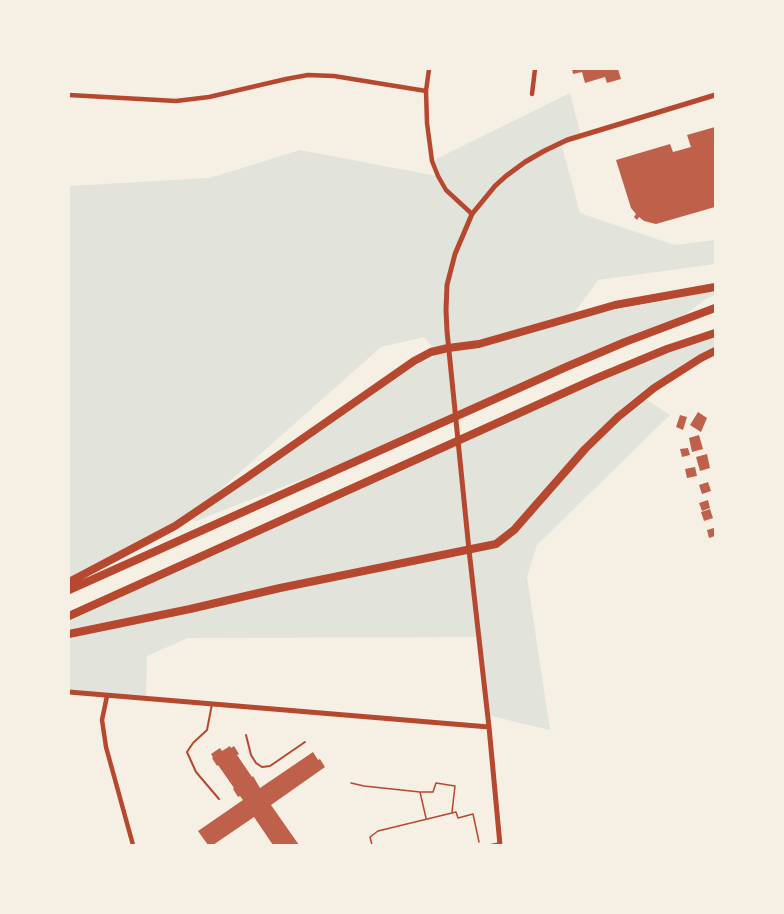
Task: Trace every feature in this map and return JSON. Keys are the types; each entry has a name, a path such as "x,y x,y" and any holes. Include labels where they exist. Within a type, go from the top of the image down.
{"highway":[{"path":"69,582 175,526 414,361 431,352 479,344 615,305 715,287"},
{"path":"69,590 566,367 715,308"},
{"path":"69,616 597,378 667,349 715,333"},
{"path":"69,634 496,544 513,530 585,449 618,417 654,388 715,351"}],"street":[{"path":"429,69 426,123 432,161 446,190 472,214"},
{"path":"532,94 535,69"},
{"path":"69,95 176,101 209,97 308,75 334,76 426,91"},
{"path":"500,844 448,348 447,285 455,254 472,214 506,176 525,162 567,140 715,95"},
{"path":"69,692 489,727"},
{"path":"106,696 102,720 106,747 133,845"}],"lane":[{"path":"212,704 207,730 187,752 196,772 219,799"},
{"path":"246,735 251,755 262,767 270,766 305,742"},
{"path":"490,845 500,844"}],"path":[{"path":"351,783 420,792 433,792 436,783 455,786 452,813"},
{"path":"420,792 426,819"},
{"path":"372,845 370,837 378,831 456,812 458,818 473,814 479,842"}],"shaded area":[{"path":"570,93 581,136 561,143 580,213 674,245 715,240 715,264 598,280 572,316 715,291 715,296 707,298 674,323 420,433 196,521 192,520 415,365 433,358 436,351 424,337 381,347 194,513 69,582 69,186 210,178 300,150 437,176 432,161"},
{"path":"715,333 715,351 643,397 670,415 537,545 527,577 550,730 487,715 478,637 188,638 147,656 146,699 69,692 69,616 597,378"}],"building":[{"path":"572,69 618,69 621,79 607,83 605,77 585,83 582,72 573,74"},
{"path":"715,127 715,207 656,224 639,217 637,220 634,217 636,214 631,208 616,160 670,144 673,152 691,147 687,135"},
{"path":"698,412 707,418 701,432 690,425"},
{"path":"680,415 687,417 683,430 676,427"},
{"path":"699,435 703,449 692,452 689,438"},
{"path":"688,448 690,455 682,457 680,449"},
{"path":"707,454 710,468 700,471 696,457"},
{"path":"695,467 697,476 687,478 685,469"},
{"path":"708,482 711,491 702,494 699,485"},
{"path":"708,500 710,508 702,511 699,503"},
{"path":"710,509 713,518 704,521 701,512"},
{"path":"714,528 715,536 709,538 707,530"},
{"path":"230,746 231,748 234,746 239,754 237,755 260,788 313,752 318,760 320,759 325,767 271,805 299,845 273,845 254,817 213,845 208,845 198,831 243,800 240,796 238,797 211,754 220,748 222,751"}]}
